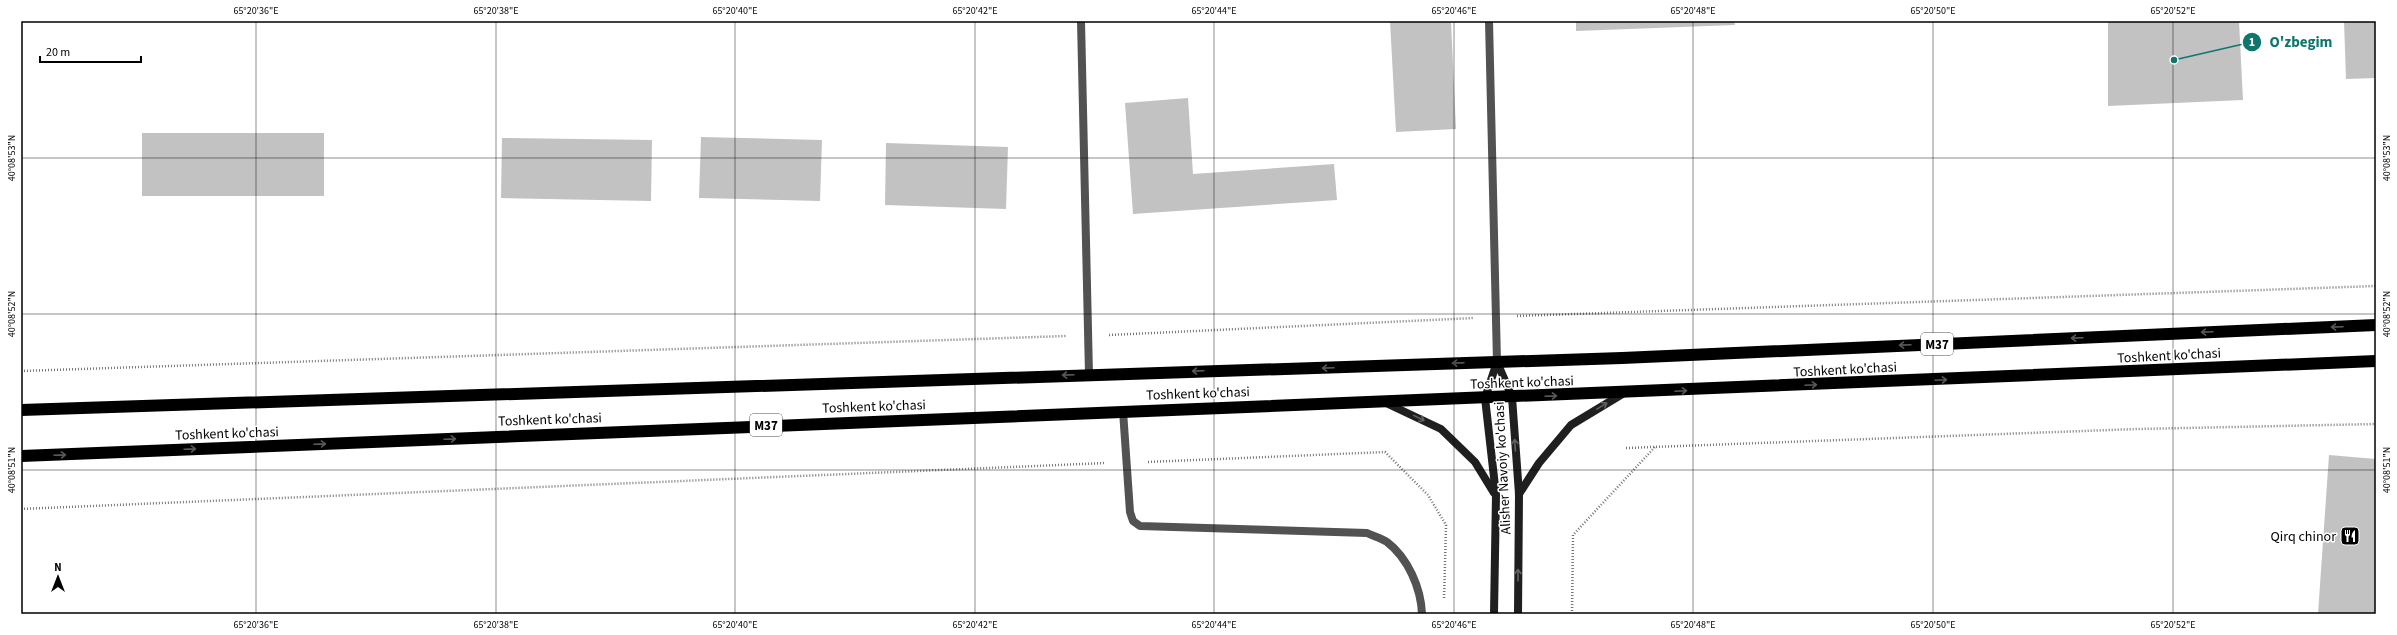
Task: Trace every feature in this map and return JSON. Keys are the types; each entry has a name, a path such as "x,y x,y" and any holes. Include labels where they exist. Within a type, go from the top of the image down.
{"highway":[{"name":"Toshkent ko'chasi","path":"21,410 1090,374 1497,362 2376,325"},
{"name":"Toshkent ko'chasi","path":"21,456 1123,411 1624,394 2376,361"}],"main road":[{"name":"Alisher Navoiy ko'chasi","path":"1497,362 1512,397 1518,494 1518,614"},
{"name":"Alisher Navoiy ko'chasi","path":"1494,614 1496,495 1485,398 1497,362"},
{"path":"1518,494 1539,463 1571,425 1624,394"},
{"path":"1384,401 1441,429 1475,462 1496,495"}],"street":[{"path":"1081,21 1090,374"},
{"path":"1489,21 1497,362"},
{"path":"1123,411 1130,512 1133,521 1140,526 1367,533 1387,541 1402,558 1414,578 1422,614"}],"path":[{"path":"21,371 1089,336 1496,317 2376,286"},
{"path":"1626,448 2137,429 2376,424"},
{"path":"1572,614 1573,535 1655,447"},
{"path":"21,509 1385,452 1428,495 1446,525 1444,607"}],"building":[{"path":"1390,21 1451,21 1456,129 1396,132"},
{"path":"1576,21 1734,21 1735,25 1576,31"},
{"path":"2108,21 2239,21 2243,100 2108,106"},
{"path":"2344,21 2376,21 2376,78 2346,79"},
{"path":"1188,98 1193,174 1334,164 1337,200 1133,214 1125,103"},
{"path":"142,133 324,133 324,196 142,196"},
{"path":"701,137 822,140 820,201 699,198"},
{"path":"502,138 652,140 651,201 501,198"},
{"path":"886,143 1008,147 1006,209 885,205"},
{"name":"Qirq chinor","path":"2329,455 2376,459 2376,614 2318,614"}],"place":[{"name":"O'zbegim","path":"2174,60"},
{"name":"Qirq chinor","path":"2350,536"}]}
